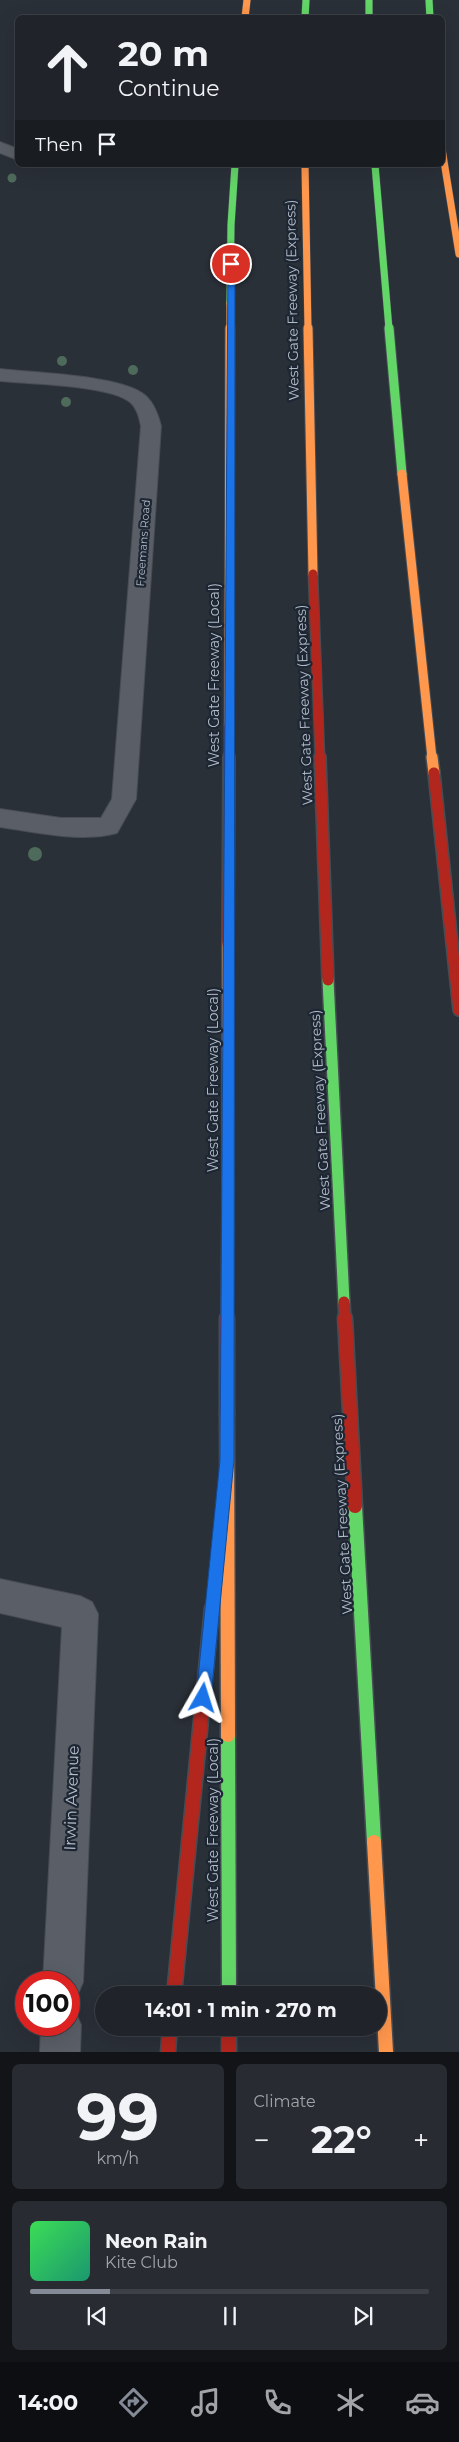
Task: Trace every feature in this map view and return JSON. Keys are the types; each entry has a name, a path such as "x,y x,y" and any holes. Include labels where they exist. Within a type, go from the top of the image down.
{"highway":[{"path":"245,15 247,0"},
{"path":"305,15 306,0"},
{"path":"369,0 369,15"},
{"name":"West Gate Freeway (Local)","path":"229,1986 227,1460 231,255 235,167"},
{"name":"West Gate Freeway (Express)","path":"305,167 308,402 321,808 338,1174 386,2052"},
{"path":"375,167 393,390 459,1010"},
{"path":"445,167 459,254"},
{"path":"215,1579 227,1460"},
{"path":"175,1986 213,1599"},
{"path":"168,2052 169,2036"},
{"path":"229,2036 229,2052"}],"street":[{"path":"0,148 15,153"},
{"name":"Freemans Road","path":"0,375 115,389 135,396 147,409 151,426 124,800 108,827 61,827 0,818"},
{"name":"Irwin Avenue","path":"0,1596 80,1614 64,1971"},
{"path":"60,2052 61,2036"}],"traffic: fast":[{"path":"305,15 306,0"},
{"path":"369,0 369,15"},
{"path":"429,0 430,15"},
{"path":"230,303 231,225 235,167"},
{"path":"375,167 402,474"},
{"path":"328,980 344,1302"},
{"path":"355,1506 374,1842"},
{"path":"228,1735 229,1986"}],"traffic: slow":[{"path":"245,15 247,0"},
{"path":"305,167 313,574"},
{"path":"445,167 459,254"},
{"path":"229,725 230,303"},
{"path":"402,474 434,773"},
{"path":"228,944 228,1200"},
{"path":"227,1414 228,1735"},
{"path":"374,1842 386,2052"}],"traffic: jam":[{"path":"313,574 328,980"},
{"path":"228,944 229,725"},
{"path":"434,773 459,1010"},
{"path":"227,1414 228,1200"},
{"path":"344,1302 355,1506"},
{"path":"175,1986 212,1608"},
{"path":"168,2052 169,2036"},
{"path":"229,2036 229,2052"}],"route":[{"path":"203,1698 227,1460 231,264"}]}
